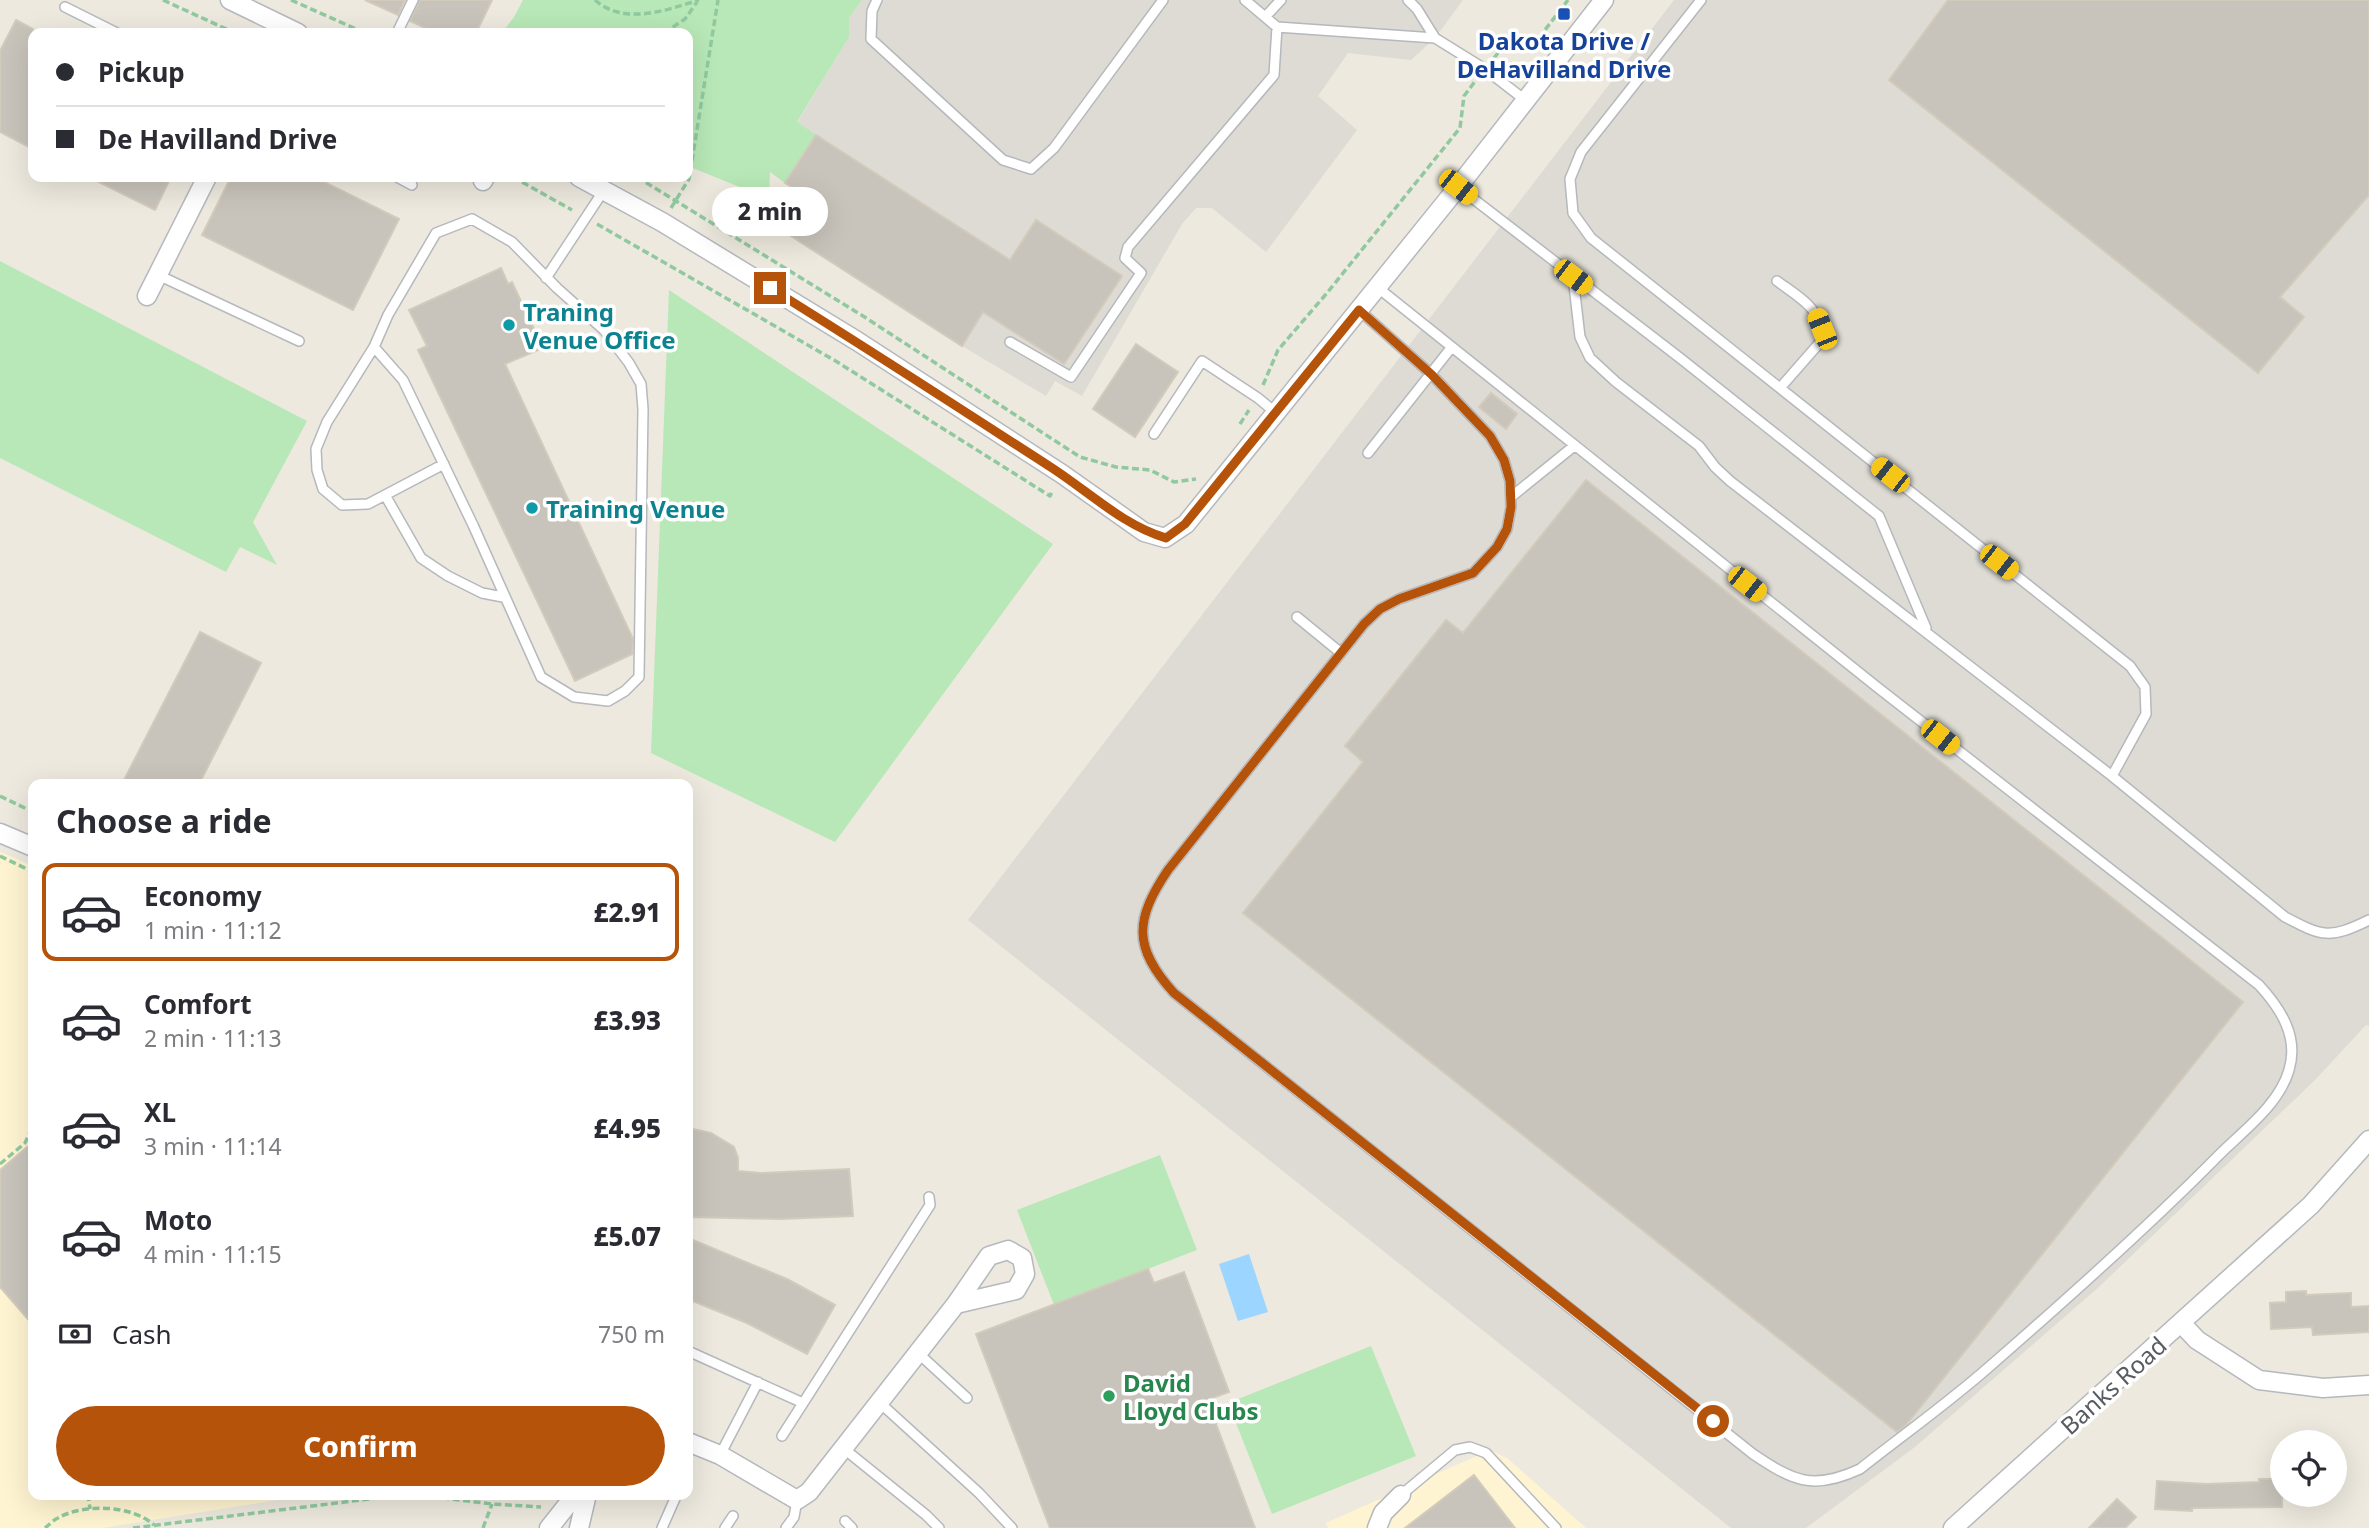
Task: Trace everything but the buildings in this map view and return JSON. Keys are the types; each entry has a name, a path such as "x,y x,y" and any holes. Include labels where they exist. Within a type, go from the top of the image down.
{"street":[{"path":"230,0 281,28"},
{"path":"589,182 662,222 857,341 1062,474 1144,532 1166,538 1185,524 1458,187 1604,0"},
{"path":"146,296 204,182"},
{"path":"0,833 28,845"},
{"path":"2182,1324 2311,1205 2369,1140"},
{"path":"693,1443 720,1455 797,1500 809,1492 956,1304"},
{"name":"Banks Road","path":"1953,1528 2182,1324 2197,1340 2259,1380 2323,1388 2369,1385"},
{"path":"1377,1528 1383,1513 1401,1495"},
{"path":"554,1522 571,1500"},
{"path":"579,1528 586,1500"}],"lane":[{"path":"399,28 413,0"},
{"path":"877,0 872,11 871,39 1003,160 1031,169 1054,148 1163,0"},
{"path":"1245,0 1278,27 1435,38"},
{"path":"1265,17 1281,0"},
{"path":"1408,0 1417,9 1435,38 1485,69 1525,100"},
{"path":"1701,0 1581,152 1570,179 1573,213 1591,239 2130,666 2145,687 2146,714 2112,776"},
{"path":"65,7 107,28"},
{"path":"1010,342 1071,377 1141,273 1125,258 1128,247 1274,75 1278,27"},
{"path":"406,182 412,185"},
{"path":"1458,187 1879,516 1927,631"},
{"path":"546,278 604,190"},
{"path":"374,347 403,380 444,464 473,525 541,677 574,697 608,701 625,691 639,677 643,409 641,384 604,330 546,278 512,242 472,219 436,233 388,315 374,347 327,422 316,449 317,470 323,489 342,505 368,503 444,464"},
{"path":"158,275 299,341"},
{"path":"1573,277 1580,337 1590,358 1616,382 1699,446 1730,481 2112,776 2285,917 2313,932 2342,934 2369,920"},
{"path":"1777,281 1814,309 1822,329 1822,340 1780,388"},
{"path":"1359,310 1431,374 1490,436 1504,460 1510,481 1507,529 1486,562 1473,573 1399,599 1380,609 1364,624 1150,896 1144,918 1143,941 1149,960 1160,978 1174,993 1753,1454 1778,1471 1798,1480 1839,1479 1860,1469 1988,1368 2185,1190 2279,1093 2289,1071 2292,1049 2288,1028 2277,1004 2259,985 1877,687 1377,287"},
{"path":"1368,453 1451,348"},
{"path":"1154,434 1202,361 1276,412"},
{"path":"1511,497 1574,446"},
{"path":"385,495 421,558 448,576 482,593 503,597"},
{"path":"1297,617 1341,653"},
{"path":"782,1436 930,1205 929,1197"},
{"path":"693,1353 803,1403"},
{"path":"918,1353 967,1398"},
{"path":"720,1455 758,1382"},
{"path":"880,1402 979,1493 1012,1528"},
{"path":"1401,1495 1455,1450 1471,1447 1486,1453 1556,1528"},
{"path":"843,1448 939,1528"},
{"path":"662,1528 674,1500"},
{"path":"786,1528 794,1517 797,1500"},
{"path":"725,1528 733,1516"}],"path":[{"path":"163,0 224,28"},
{"path":"291,0 354,28"},
{"path":"596,0 623,13 650,14 698,0"},
{"path":"672,28 685,19 698,0"},
{"path":"693,153 718,0"},
{"path":"1236,429 1258,398 1278,350 1460,128 1465,96 1485,69 1506,44 1538,39 1568,0"},
{"path":"522,182 834,360 1050,496"},
{"path":"647,182 863,316 1080,457 1116,467 1150,470 1174,482 1194,481 1203,471"},
{"path":"662,222 687,182"},
{"path":"0,796 28,810"},
{"path":"0,856 28,870"},
{"path":"0,1164 25,1143 28,1137"},
{"path":"89,1500 90,1509"},
{"path":"133,1528 361,1500"},
{"path":"460,1500 551,1507 554,1522"},
{"path":"483,1528 492,1504"},
{"path":"45,1528 59,1517 90,1509 130,1510 154,1525"}],"shaded area":[{"path":"862,0 1463,0 1435,38 1411,60 1348,53 1318,96 1357,130 1266,252 1212,208 1196,208 1182,224 1082,396 1055,381 1046,396 962,346 791,236 814,202 785,183 816,136 797,123 849,37 849,18"},
{"path":"1674,0 2369,0 2369,1026 2366,1025 2315,1080 2100,1286 1915,1447 1806,1528 1731,1528 968,920"},
{"path":"0,852 28,864 28,1500 277,1500 102,1528 0,1528"},
{"path":"1490,1450 1507,1458 1586,1528 1328,1528 1326,1523"}],"green space":[{"path":"523,0 862,0 849,18 849,37 797,122 816,135 785,183 770,172 769,199 693,168 693,28 506,28"},
{"path":"0,261 307,421 253,522 277,565 240,547 226,572 0,458"},
{"path":"669,290 1053,544 835,842 651,753"},
{"path":"1160,1155 1197,1250 1054,1305 1017,1210"},
{"path":"1371,1346 1416,1456 1272,1514 1228,1403"}],"water":[{"path":"1249,1254 1268,1312 1238,1321 1219,1264"}],"place":[{"name":"Dakota Drive / DeHavilland Drive","path":"1564,14"},
{"name":"Traning Venue Office","path":"509,325"},
{"name":"Training Venue","path":"532,508"},
{"name":"David Lloyd Clubs","path":"1109,1396"}],"route":[{"path":"770,288 1062,474 1144,532 1166,538 1185,524 1359,310 1403,347 1490,436 1504,460 1510,481 1511,507 1507,529 1497,547 1473,573 1399,599 1380,609 1364,624 1168,870 1150,896 1144,918 1143,941 1149,960 1160,978 1174,993 1713,1421"}]}
